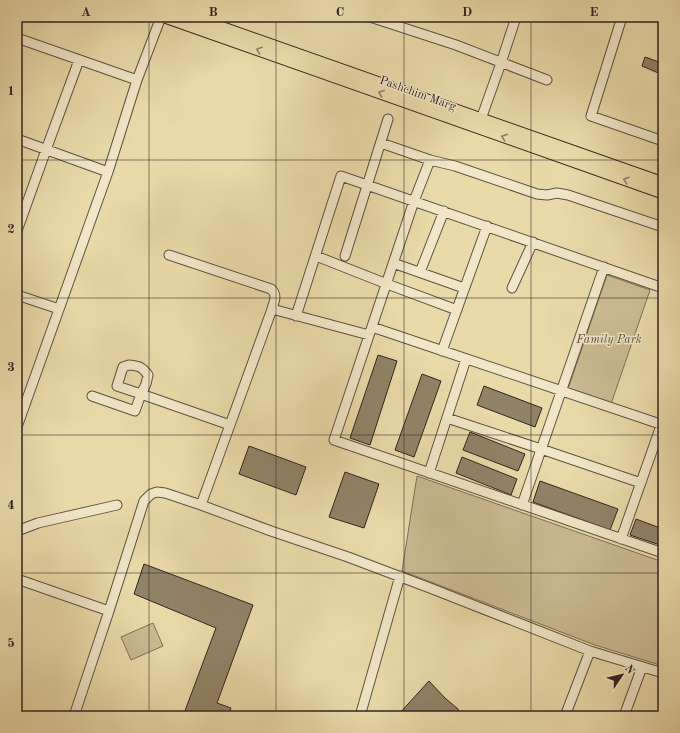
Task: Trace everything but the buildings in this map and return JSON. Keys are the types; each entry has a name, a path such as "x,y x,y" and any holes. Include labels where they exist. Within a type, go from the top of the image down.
{"main road":[{"name":"Pashchim Marg","path":"165,17 663,193"},
{"path":"192,17 663,183"}],"street":[{"path":"17,427 108,172 137,80 161,17"},
{"path":"370,17 456,45 547,80"},
{"path":"481,119 516,17"},
{"path":"622,17 591,116 663,141"},
{"path":"18,41 137,80"},
{"path":"17,231 79,60"},
{"path":"345,256 388,119"},
{"path":"17,139 108,172"},
{"path":"380,143 430,160 455,166 537,194 547,195 557,193 568,195 663,227"},
{"path":"430,160 414,201 334,440 663,553"},
{"path":"296,316 341,176 663,288"},
{"path":"420,272 444,211"},
{"path":"442,351 486,226"},
{"path":"512,288 533,242"},
{"path":"169,255 271,290 276,296 201,505"},
{"path":"316,256 457,310"},
{"path":"393,263 464,288"},
{"path":"522,505 604,267"},
{"path":"17,295 59,309"},
{"path":"272,309 296,316 371,331 442,351 662,423 621,539"},
{"path":"429,473 466,359"},
{"path":"92,396 135,411 141,394 230,425"},
{"path":"447,418 641,483"},
{"path":"74,716 144,501 151,494 157,492 165,493 201,505 270,531 400,576 590,651 663,673"},
{"path":"17,531 38,523 117,505"},
{"path":"360,716 400,576"},
{"path":"17,579 109,611"},
{"path":"564,716 590,651"},
{"path":"624,716 642,667"}],"green space":[{"name":"Family Park","path":"607,275 650,290 611,404 568,389"},
{"path":"417,476 663,562 663,666 595,645 402,571"},
{"path":"153,623 163,646 131,660 121,637"}]}
